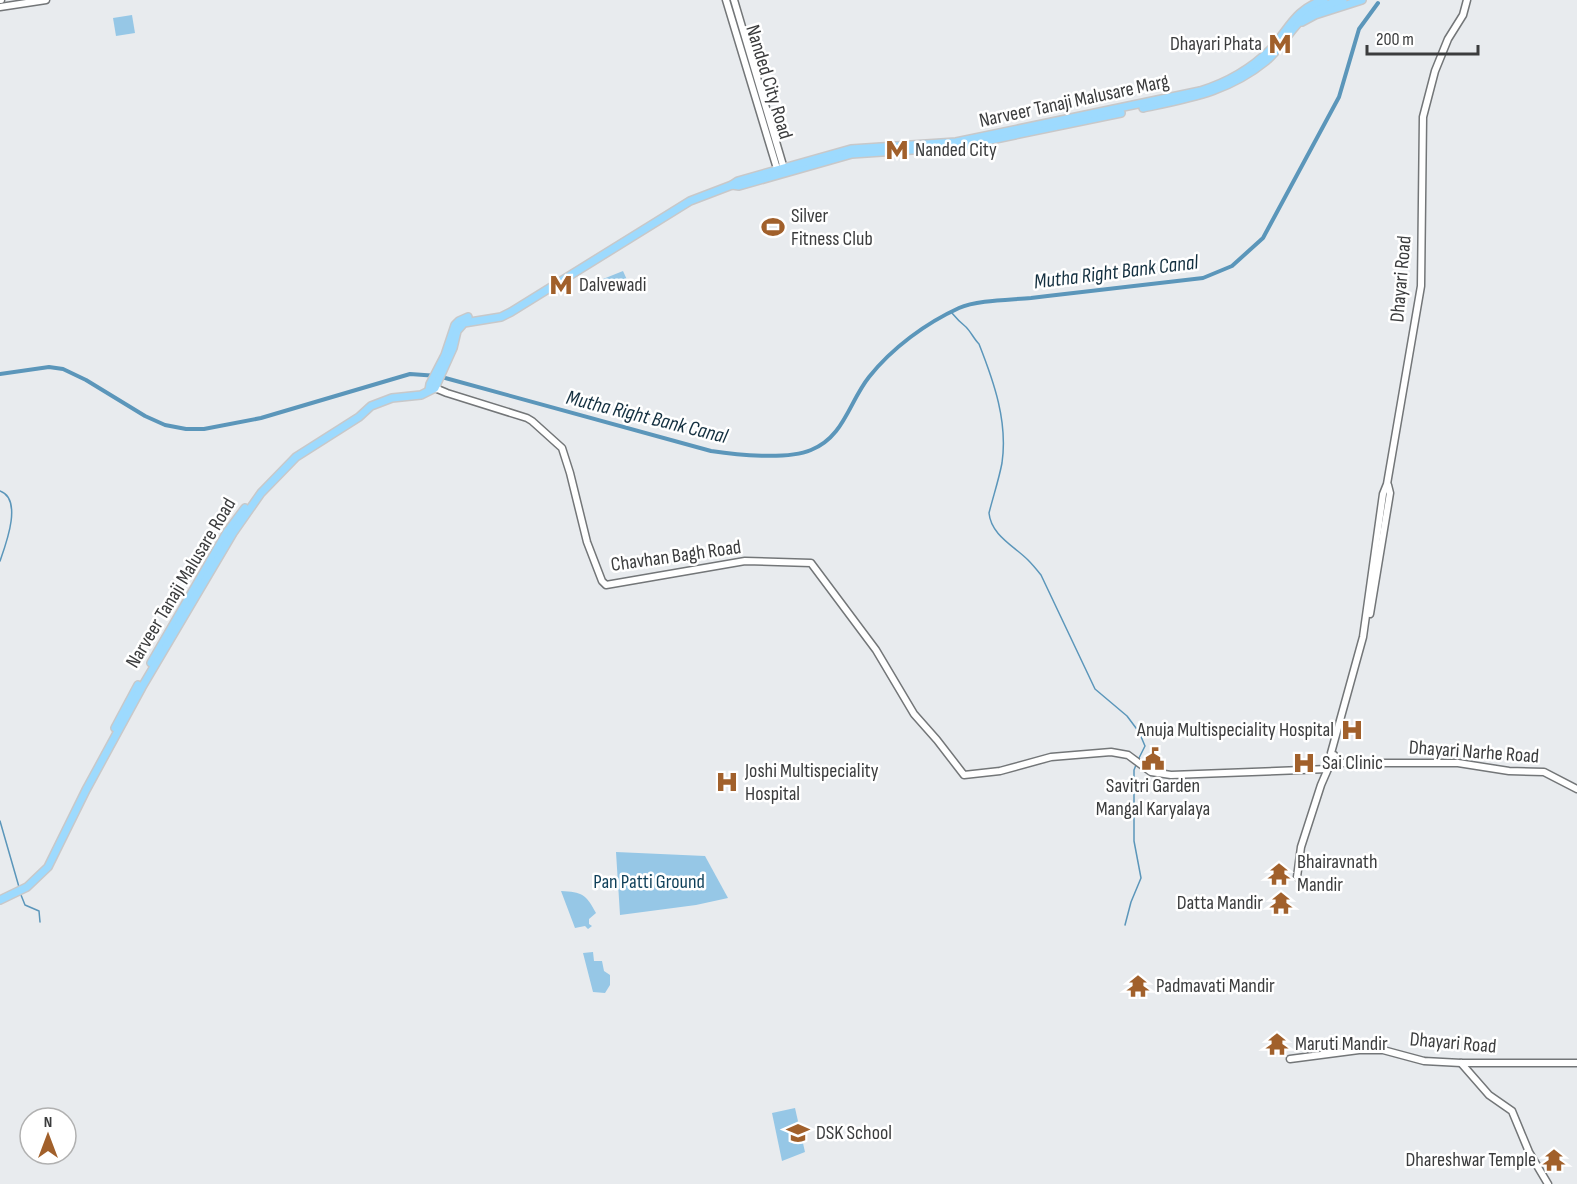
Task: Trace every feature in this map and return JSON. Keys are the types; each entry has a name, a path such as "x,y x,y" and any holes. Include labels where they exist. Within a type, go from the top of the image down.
{"main road":[{"name":"Narveer Tanaji Malusare Marg","path":"1075,120 1221,84 1256,62 1276,43 1293,19 1309,6 1324,0"},
{"path":"1295,27 1313,10 1343,0"},
{"path":"1295,27 1315,15 1362,0"},
{"name":"Narveer Tanaji Malusare Marg","path":"433,385 451,348 455,326 465,318 506,314 690,201 781,170 851,152 939,150 1198,96 1223,88 1253,71 1269,59 1295,27"},
{"name":"Narveer Tanaji Malusare Road","path":"3,900 27,887 48,867 142,678 227,532 262,485 290,456 341,423 385,400 417,396 433,385"}],"street":[{"path":"0,7 46,0"},
{"name":"Nanded City Road","path":"726,0 760,95"},
{"name":"Nanded City Road","path":"734,0 781,170"},
{"name":"Dhayari Road","path":"1297,877 1301,847 1330,763 1363,637 1383,494 1387,484 1421,286 1423,120 1442,53 1468,0"},
{"name":"Chavhan Bagh Road","path":"433,385 447,393 532,421 562,448 587,542 602,581 606,585 745,561 811,563 876,650 914,714 964,775 1000,771 1063,755 1111,752 1131,757 1140,765"},
{"name":"Dhayari Narhe Road","path":"1140,765 1151,772 1171,775 1330,763 1458,763 1509,771 1544,772 1577,789"},
{"name":"Dhayari Road","path":"1290,1059 1359,1050 1383,1050 1424,1060 1461,1063 1577,1063"},
{"path":"1461,1063 1490,1095 1512,1111 1529,1152 1548,1184"}],"green space":[{"path":"132,15 135,33 116,36 113,18"},
{"path":"623,271 628,282 598,293 593,283"},
{"name":"Pan Patti Ground","path":"616,852 705,856 728,898 696,905 620,915"},
{"path":"561,891 579,893 586,898 596,913 589,919 589,924 592,926 588,929 585,926 575,928"},
{"path":"593,952 594,961 602,961 604,971 610,975 610,985 605,993 593,992 583,953"},
{"path":"795,1108 805,1152 782,1161 772,1113"}],"waterway":[{"name":"Mutha Right Bank Canal","path":"0,374 49,367 63,369 86,380 145,416 165,425 186,429 204,429 261,418 410,374 438,376 711,451 762,456 801,453 811,450 831,437 839,428 869,377 888,356 922,329 959,308 984,302 1203,278 1232,266 1263,238 1339,97 1359,29 1378,3"},
{"path":"951,312 979,344 990,373 1001,417 1002,463 989,513 991,521 1004,540 1028,560 1041,575 1095,689 1127,716 1139,732 1145,746 1138,760"},
{"path":"0,491 7,496 12,512 9,533 0,561"},
{"path":"1125,925 1141,878 1134,841 1134,770 1136,765"},
{"path":"0,821 19,887"},
{"path":"21,895 25,905 39,911 40,922"}],"place":[{"name":"Dhayari Phata","path":"1280,44"},
{"name":"Nanded City","path":"897,150"},
{"name":"Silver Fitness Club","path":"773,227"},
{"name":"Dalvewadi","path":"561,285"},
{"name":"Anuja Multispeciality Hospital","path":"1352,730"},
{"name":"Savitri Garden Mangal Karyalaya","path":"1153,759"},
{"name":"Sai Clinic","path":"1304,763"},
{"name":"Joshi Multispeciality Hospital","path":"727,782"},
{"name":"Bhairavnath Mandir","path":"1279,874"},
{"name":"Datta Mandir","path":"1281,903"},
{"name":"Padmavati Mandir","path":"1138,986"},
{"name":"Maruti Mandir","path":"1277,1044"},
{"name":"DSK School","path":"798,1133"},
{"name":"Dhareshwar Temple","path":"1554,1160"}]}
